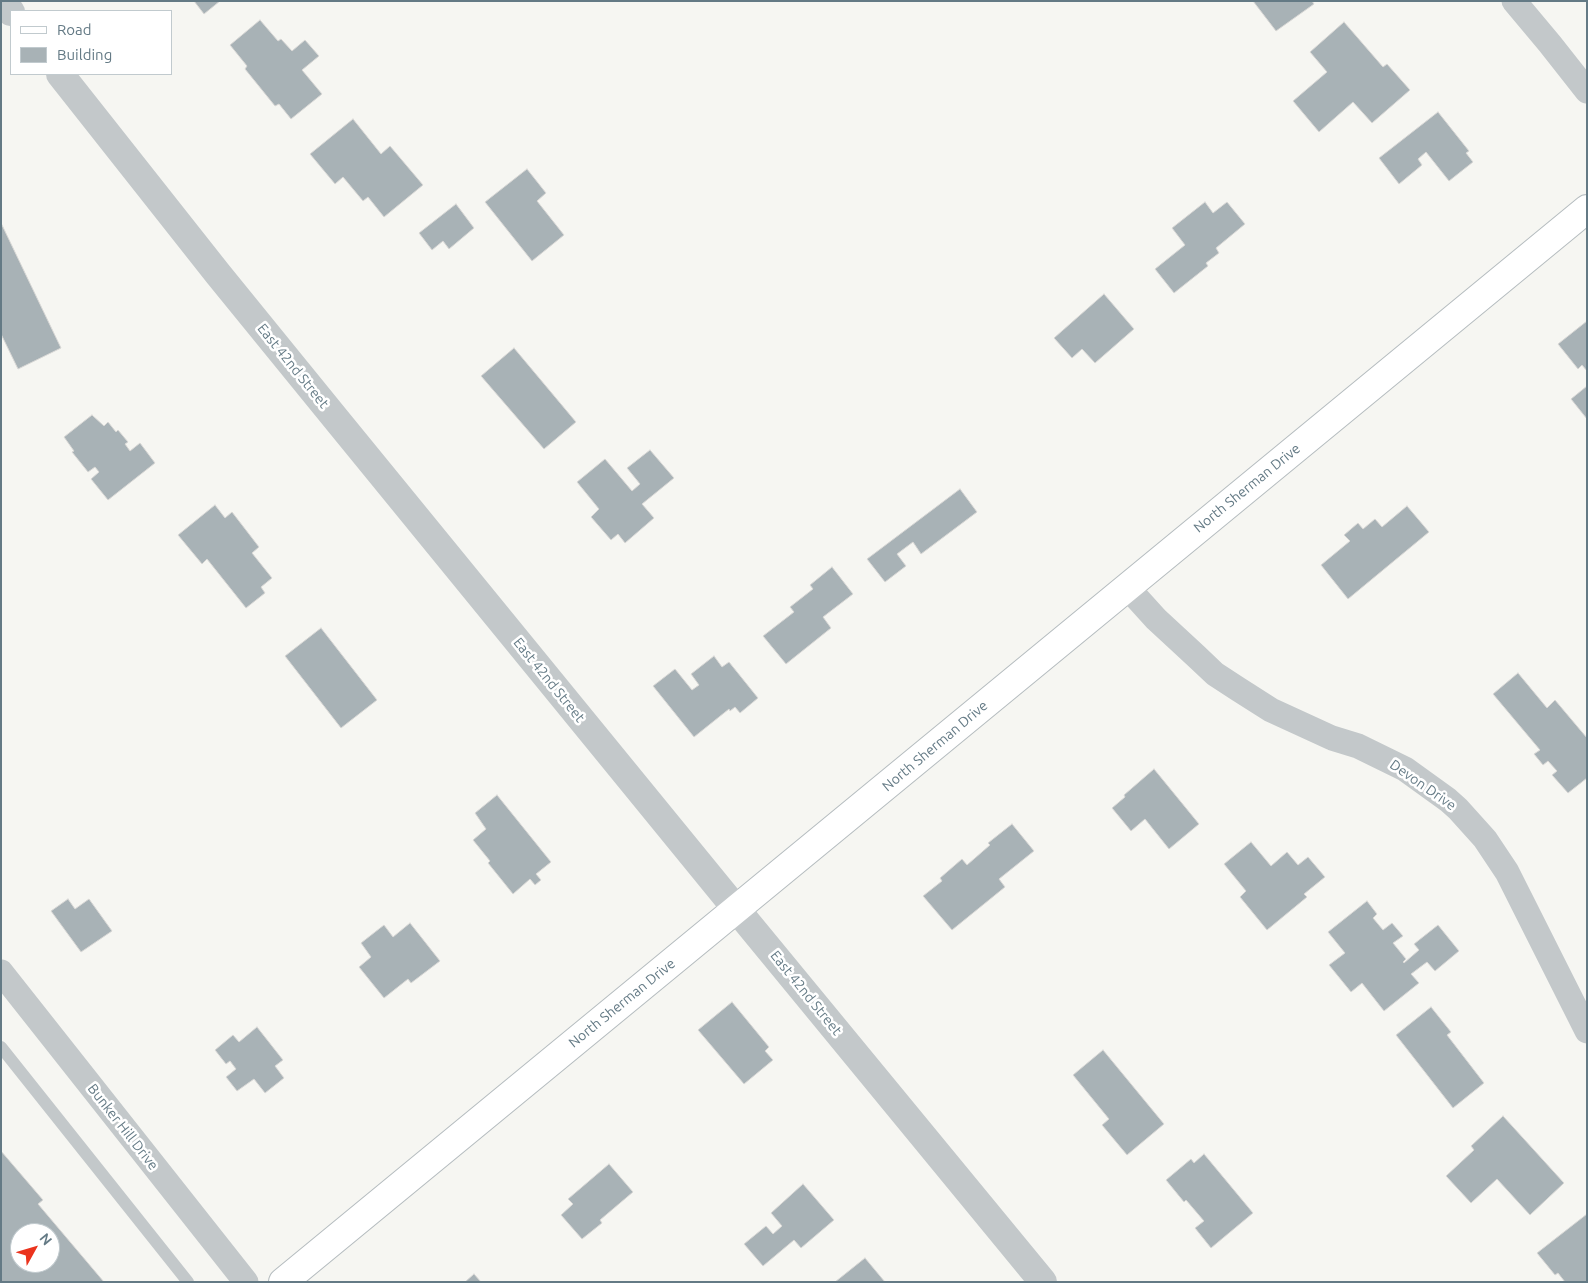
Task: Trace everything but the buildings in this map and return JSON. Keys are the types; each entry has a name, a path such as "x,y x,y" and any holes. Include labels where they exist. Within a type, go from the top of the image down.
{"main road":[{"name":"North Sherman Drive","path":"283,1282 1587,209"}],"street":[{"path":"1514,1 1587,91"},
{"name":"East 42nd Street","path":"61,75 218,274 1043,1282"},
{"name":"Devon Drive","path":"1128,587 1156,619 1215,674 1271,710 1332,738 1358,746 1405,769 1458,809 1485,839 1508,872 1587,1031"},
{"name":"Bunker Hill Drive","path":"1,972 246,1282"}],"lane":[{"path":"1,1048 188,1282"}]}
